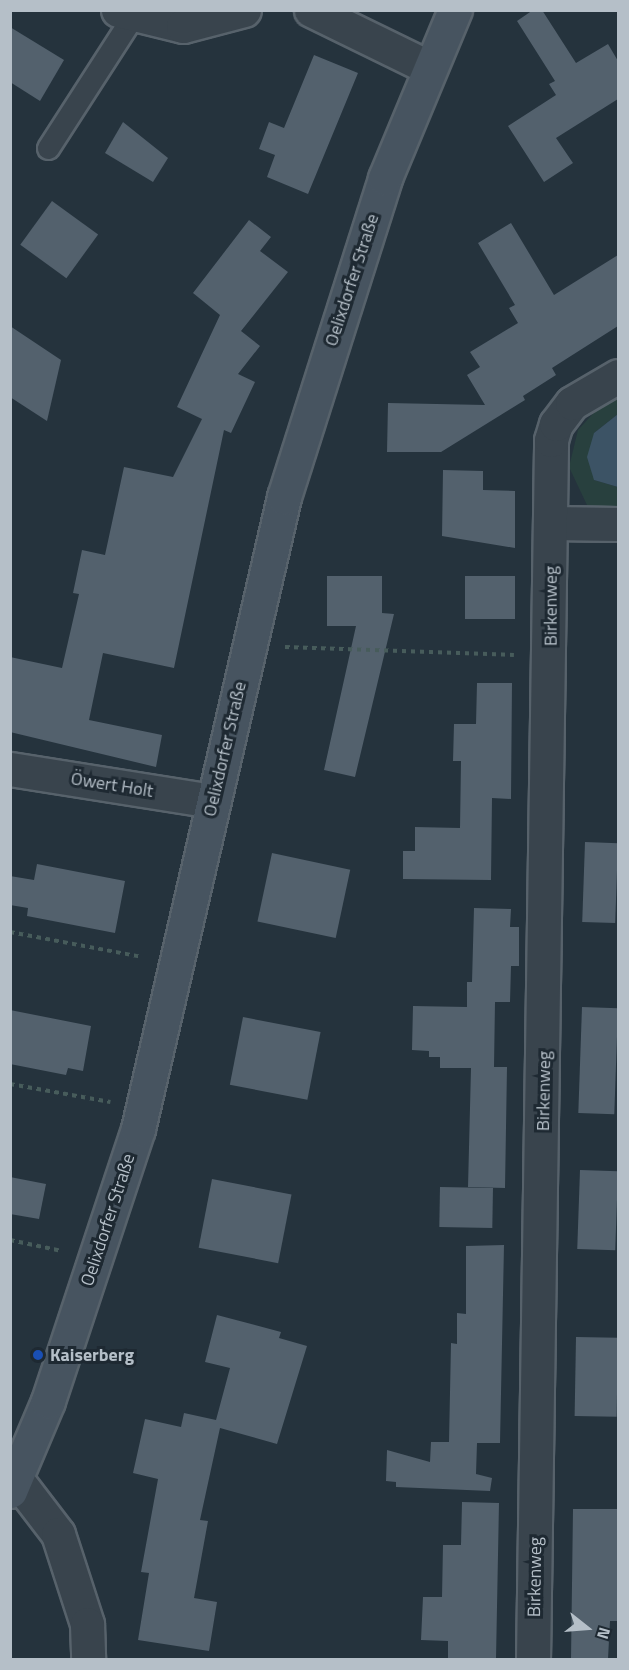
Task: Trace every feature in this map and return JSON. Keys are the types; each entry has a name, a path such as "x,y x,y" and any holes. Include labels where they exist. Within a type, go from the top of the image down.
{"street":[{"path":"125,13 183,26 244,10"},
{"path":"310,10 430,68"},
{"name":"Oelixdorfer Straße","path":"13,1485 48,1401 143,1107 284,497 328,352 385,178 455,10"},
{"name":"Birkenweg","path":"533,1659 551,656 551,440 556,424 572,403 618,376"},
{"path":"551,523 618,524"},
{"name":"Öwert Holt","path":"10,770 213,801"},
{"path":"13,1485 58,1534 87,1624 88,1659"}],"lane":[{"path":"48,148 125,13"}],"path":[{"path":"248,645 551,656"},
{"path":"10,932 176,964"},
{"path":"10,1084 143,1107"},
{"path":"10,1240 55,1249"}],"green space":[{"path":"618,395 618,414 594,433 594,480 618,487 618,511 587,505 569,467 578,430 600,406"}],"water":[{"path":"618,414 618,487 594,480 587,457 594,433"}],"building":[{"path":"533,10 542,10 576,63 608,44 618,61 618,99 556,138 573,163 544,182 508,126 556,95 549,84 555,81 517,21"},
{"path":"10,27 64,60 40,101 10,82"},
{"path":"314,55 358,73 308,194 267,177 275,155 259,149 269,122 284,128"},
{"path":"123,122 168,158 153,182 105,153"},
{"path":"52,201 98,235 66,278 20,245"},
{"path":"249,220 271,237 260,251 288,272 241,331 260,346 238,374 255,382 231,433 224,430 174,668 103,653 89,720 162,735 156,767 10,732 10,657 62,668 79,594 73,593 82,550 105,555 124,467 173,477 202,419 177,407 220,315 193,293"},
{"path":"511,223 554,295 618,255 618,326 552,368 556,375 523,396 525,400 441,452 387,452 388,403 485,405 467,375 480,367 470,352 518,323 509,308 515,305 478,243"},
{"path":"10,326 61,360 47,421 10,397"},
{"path":"443,470 483,471 483,490 515,491 515,548 442,536"},
{"path":"327,576 382,576 382,613 394,614 355,777 324,770 356,626 327,626"},
{"path":"465,576 515,576 515,619 465,619"},
{"path":"477,683 512,683 511,799 492,798 491,880 403,879 403,851 415,851 415,827 460,828 461,761 453,761 454,724 476,724"},
{"path":"585,842 618,843 615,923 582,922"},
{"path":"272,853 350,870 336,938 257,921"},
{"path":"37,864 125,881 115,933 27,916 28,908 10,905 10,876 34,880"},
{"path":"474,908 511,909 510,927 519,927 519,966 511,966 510,1002 495,1002 494,1067 507,1067 505,1188 468,1187 471,1068 440,1068 440,1057 429,1057 429,1051 412,1050 413,1006 467,1007 467,982 472,982"},
{"path":"582,1007 618,1008 614,1114 578,1113"},
{"path":"10,1010 91,1026 83,1071 68,1068 66,1075 10,1064"},
{"path":"243,1017 321,1032 307,1100 230,1085"},
{"path":"580,1170 618,1171 615,1250 577,1249"},
{"path":"10,1177 46,1184 39,1219 10,1214"},
{"path":"212,1179 292,1194 278,1263 199,1248"},
{"path":"440,1187 493,1188 492,1228 439,1227"},
{"path":"504,1245 500,1443 477,1443 476,1474 492,1478 490,1491 396,1487 396,1482 386,1481 387,1450 430,1462 431,1442 449,1442 451,1343 457,1344 457,1313 466,1314 466,1246"},
{"path":"217,1315 281,1332 279,1338 307,1346 277,1444 220,1428 200,1520 208,1521 194,1598 217,1602 209,1651 138,1640 149,1573 141,1572 158,1479 133,1473 145,1419 181,1427 184,1413 216,1420 230,1368 205,1362"},
{"path":"576,1337 618,1338 617,1417 575,1416"},
{"path":"462,1502 499,1503 496,1659 448,1659 448,1641 421,1640 423,1597 442,1597 443,1545 461,1545"},
{"path":"573,1509 618,1509 618,1621 610,1621 608,1659 571,1659"}],"place":[{"name":"Kaiserberg","path":"38,1355"}]}
